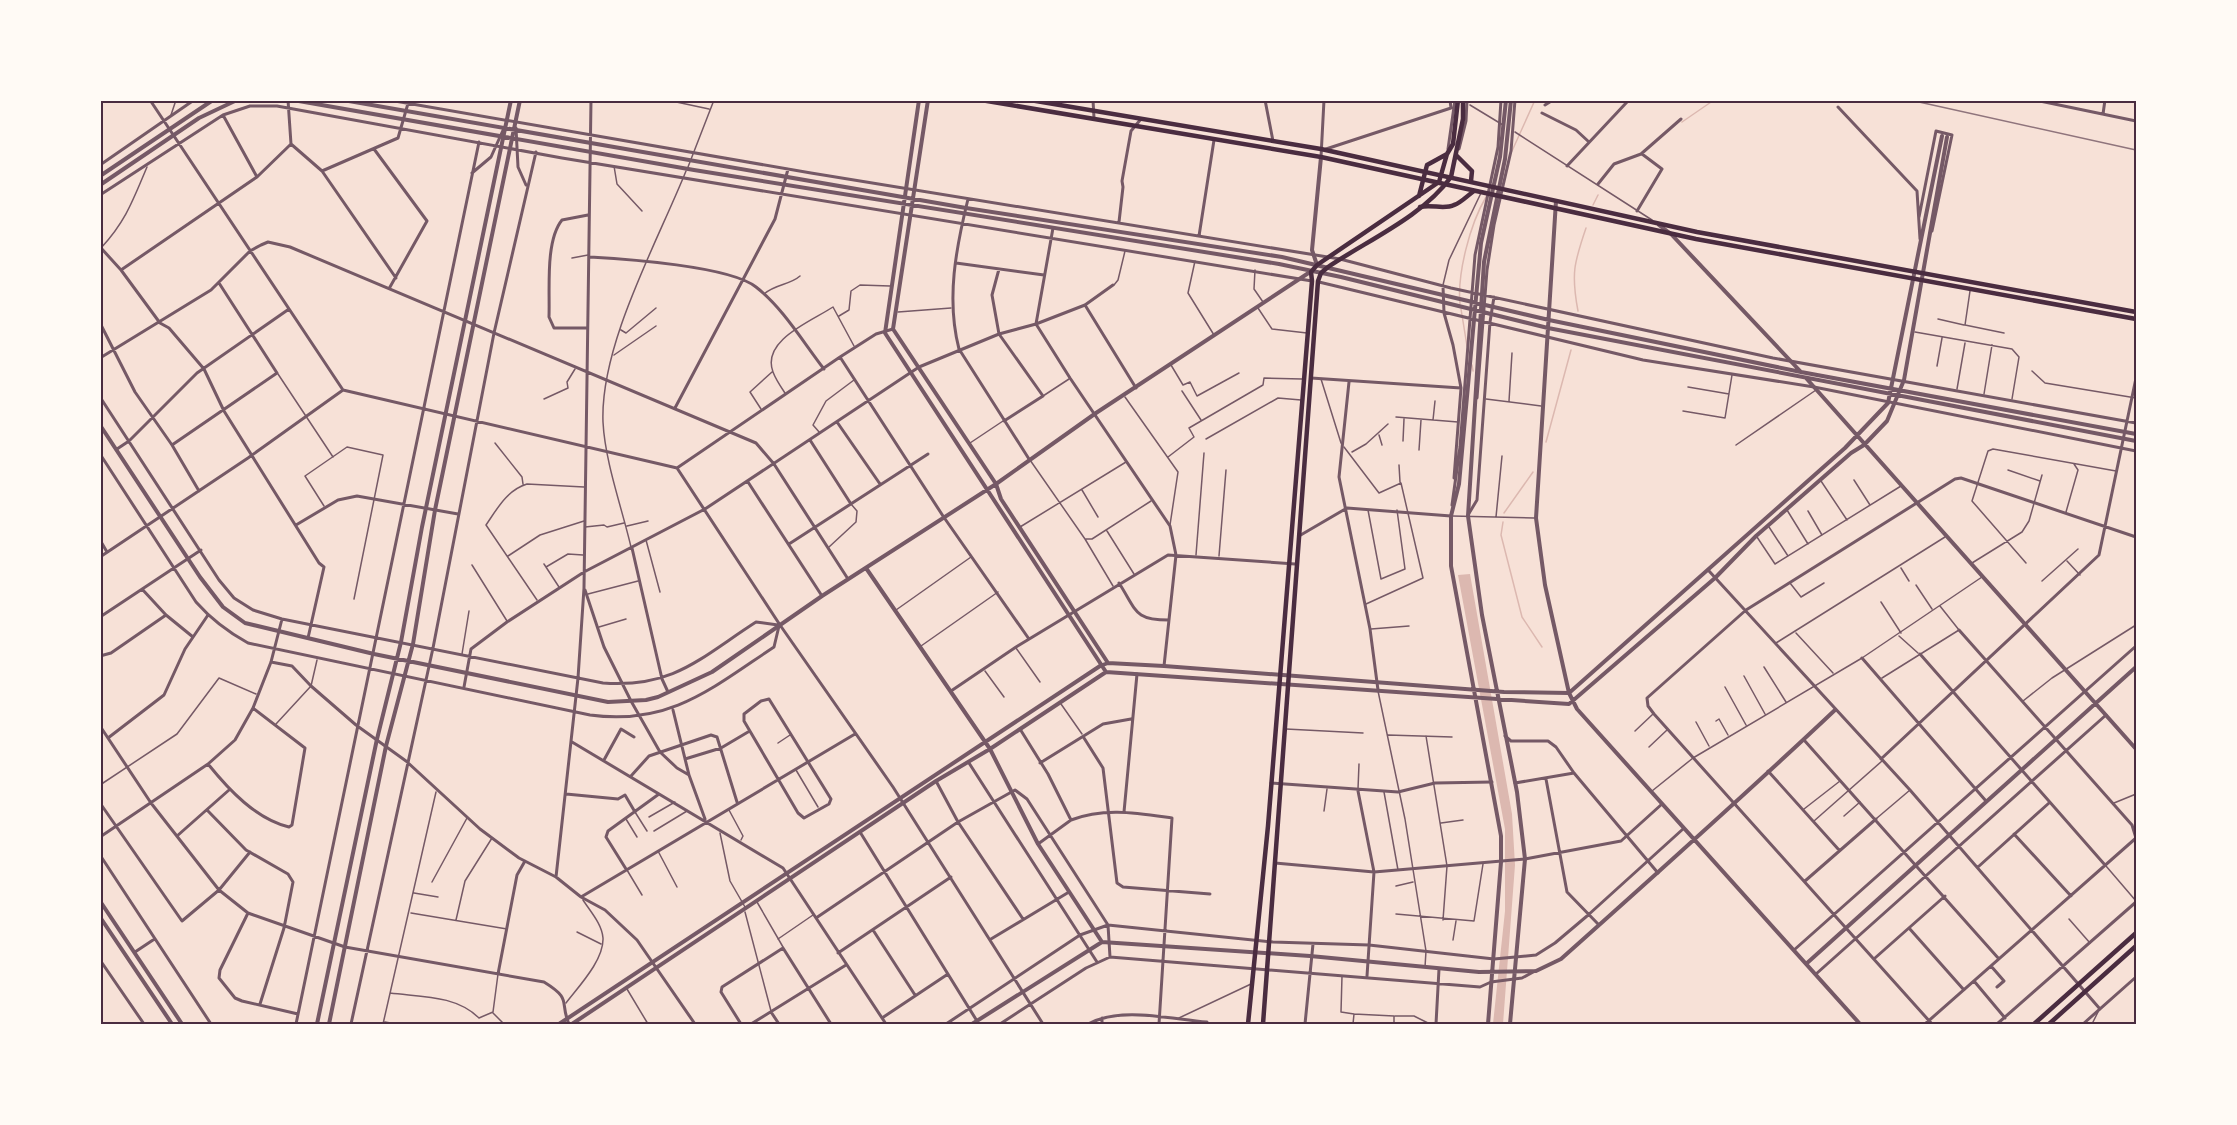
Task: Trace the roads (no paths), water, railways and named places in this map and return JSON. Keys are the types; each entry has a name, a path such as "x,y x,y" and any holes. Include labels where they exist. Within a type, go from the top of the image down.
{"main road":[{"path":"981,100 1321,157 1483,192 1495,191 1556,201 1697,232 2136,312"},
{"path":"1030,100 1273,141 1443,174 1555,208 1671,234 2136,319"},
{"path":"1263,1024 1289,675 1307,333 1315,281 1328,267 1420,207 1447,184 1456,155 1456,100"},
{"path":"1419,196 1427,165 1447,154 1455,145 1465,100"},
{"path":"1248,1024 1252,969 1258,940 1302,400 1315,281 1311,272 1317,265 1438,182 1443,174 1447,154"},
{"path":"1456,155 1472,171 1471,181"},
{"path":"1420,207 1455,205 1474,190"},
{"path":"2034,1024 2136,933"},
{"path":"2049,1024 2136,946"}],"street":[{"path":"150,100 343,390 677,468 780,625 903,803 1043,1024"},
{"path":"100,165 194,100"},
{"path":"100,176 213,100"},
{"path":"100,185 214,109 237,100"},
{"path":"288,100 291,144 322,171 396,278"},
{"path":"293,100 402,121 502,136 687,169 1279,264 1548,328 2136,441"},
{"path":"343,100 786,178 1328,267 1549,320 1801,372 2136,434"},
{"path":"389,100 905,189 1055,211 1330,257 1550,311 1792,361 2136,423"},
{"path":"472,174 491,158 502,136 511,100"},
{"path":"329,1024 386,746 413,644 435,510 510,148 514,139 520,100"},
{"path":"556,878 572,742 584,588 591,100"},
{"path":"919,100 885,333 1106,672"},
{"path":"928,100 893,330 996,484 1001,499 1108,663 1106,672"},
{"path":"1093,100 1094,118"},
{"path":"1265,100 1273,141"},
{"path":"1317,265 1312,255 1324,100"},
{"path":"1321,150 1451,108 1450,100"},
{"path":"1451,516 1457,485 1481,243 1500,157 1503,100"},
{"path":"1510,1024 1525,859 1515,783 1480,604 1468,516 1484,262 1505,159 1513,100"},
{"path":"1545,105 1553,100"},
{"path":"2035,100 2136,121"},
{"path":"2063,106 2064,100"},
{"path":"2103,114 2105,100"},
{"path":"322,171 398,138 408,102"},
{"path":"1568,166 1627,102"},
{"path":"100,195 177,142 223,115 250,106 288,108 591,162 1315,281 1444,313 1547,335 1643,360 1815,388 2136,451"},
{"path":"1838,107 1917,191 1920,253"},
{"path":"1542,113 1576,130 1589,142"},
{"path":"223,115 257,177"},
{"path":"1119,222 1124,187 1122,181 1133,125 1141,119"},
{"path":"1598,184 1614,164 1641,154 1681,119"},
{"path":"1919,217 1936,131 1952,135 1936,217 1926,253"},
{"path":"317,1024 377,739 401,642 426,508 503,146 502,136"},
{"path":"100,726 151,803 219,890 248,913 284,928 345,947 544,982 558,991 566,1003 567,1019 570,1024 936,781 969,763 1106,672 1137,672 1279,685 1573,703 1715,578 1756,536 1864,445 1887,421 1896,405 1904,380 1944,137 1920,253 1912,279 1888,403 1857,437 1709,571 1569,693 1496,691 1108,663 1100,666 986,743 786,872 743,902 653,962 567,1019 559,1024"},
{"path":"1199,236 1214,138"},
{"path":"514,139 518,149 518,167 525,180 526,190"},
{"path":"296,1024 356,725 371,669 422,409 479,142"},
{"path":"121,270 257,177 291,144"},
{"path":"374,150 427,220 390,287"},
{"path":"351,1024 406,761 433,648 494,333 536,152"},
{"path":"1637,211 1662,169 1641,154"},
{"path":"675,409 775,219 788,169"},
{"path":"968,199 956,263 951,308 959,349 1029,459"},
{"path":"1556,201 1536,519 1545,585 1569,693 1573,703 1683,829 1860,1024"},
{"path":"1055,211 1036,324 1170,526 1176,555 1164,666"},
{"path":"587,328 554,328 549,317 552,240 556,227 562,220 588,215"},
{"path":"1655,222 1671,234 1792,361 1864,445 2136,749"},
{"path":"100,358 160,323 219,283 250,251 268,242 290,247 390,287 726,433 756,443 774,464 849,579"},
{"path":"101,248 121,270 160,323 169,328 204,369 224,411 319,563 324,567 308,638"},
{"path":"589,256 649,261 744,279 764,295 824,369"},
{"path":"956,263 1044,275"},
{"path":"999,269 992,295 999,334 1043,396 1004,421"},
{"path":"100,425 187,559 223,608 245,623 374,654 608,702 646,700 668,694 712,672 822,596 996,484 1096,413 1311,272"},
{"path":"172,445 277,373 219,283"},
{"path":"464,688 471,649 507,621 584,572 705,509 919,367 999,334 1036,324 1085,305 1113,285"},
{"path":"1443,286 1444,313 1461,388 1451,516 1451,566 1473,696 1500,825 1503,862 1488,1024"},
{"path":"1468,516 1477,500 1490,322 1494,297"},
{"path":"1085,305 1136,388"},
{"path":"117,450 204,369 289,309"},
{"path":"100,323 135,392 154,417 199,491"},
{"path":"677,468 876,334 893,330"},
{"path":"840,357 943,516 1029,639"},
{"path":"1306,378 1461,388"},
{"path":"1882,760 2027,626 2099,555 2107,526 2136,378"},
{"path":"1348,382 1341,443 1340,477 1366,604 1378,690"},
{"path":"100,557 252,455 343,390"},
{"path":"100,397 234,598 253,610 310,626 413,644 578,678 624,684 662,680 680,672 756,622 780,625"},
{"path":"837,422 880,484"},
{"path":"810,440 851,504"},
{"path":"100,454 207,615 231,634 248,643 607,717 640,715 673,709 693,700 774,647 780,625"},
{"path":"789,544 928,454"},
{"path":"1932,1024 1654,714 1646,702 1647,698 1746,610 1916,501 1955,479 1977,483 2034,501 2136,537"},
{"path":"748,482 822,596"},
{"path":"296,525 338,500 357,496 458,514"},
{"path":"1297,537 1347,508 1397,510 1451,516"},
{"path":"100,540 107,553"},
{"path":"632,548 662,680 668,694"},
{"path":"100,617 201,550"},
{"path":"951,691 1016,647 1168,555 1295,564"},
{"path":"866,568 990,749 1038,844 1102,942"},
{"path":"1709,571 1812,686 1910,790 2100,1009"},
{"path":"1119,583 1140,617 1169,620"},
{"path":"584,588 604,646 631,701 660,752 676,768 689,775"},
{"path":"142,589 166,615 193,638"},
{"path":"100,656 111,653 166,615"},
{"path":"108,738 164,695 207,615"},
{"path":"100,837 208,764 235,740 253,708 256,694 271,662 282,619"},
{"path":"1925,1024 2136,838 2132,825 1959,630"},
{"path":"1794,950 2136,646"},
{"path":"1920,654 2105,866"},
{"path":"1862,658 1986,801"},
{"path":"271,662 292,666 311,687 356,725 406,761 492,838 525,861 556,878 581,897 605,910 637,940 695,1024"},
{"path":"1806,964 2136,668"},
{"path":"1124,812 1137,672"},
{"path":"769,699 831,799 829,804 801,818 748,732 744,714 761,701 769,699"},
{"path":"208,764 229,790 274,824 289,827 292,825 306,753 305,748 253,708"},
{"path":"673,709 689,775 705,821"},
{"path":"1000,1024 1097,962 1110,957 1367,976 1480,987 1536,971 1561,959 1599,926 1835,710"},
{"path":"1816,974 2106,715"},
{"path":"1040,763 1084,738 1103,724 1131,719"},
{"path":"604,760 621,729 634,737"},
{"path":"1020,729 1071,820"},
{"path":"685,759 721,748 748,732"},
{"path":"581,897 856,733"},
{"path":"632,776 649,756 711,735 717,736 737,802"},
{"path":"1505,736 1511,741 1548,741 1556,747 1574,773 1658,873"},
{"path":"1084,738 1103,768 1117,883 1123,887 1210,894"},
{"path":"1804,740 1927,874 1999,959"},
{"path":"572,742 659,794 675,801 780,866 885,1024"},
{"path":"969,763 1097,962"},
{"path":"1768,771 1839,850"},
{"path":"1515,783 1574,773"},
{"path":"1546,778 1567,892 1587,916 1599,926"},
{"path":"936,781 958,822 1023,919"},
{"path":"1271,783 1327,789 1398,792 1435,783 1492,782"},
{"path":"177,836 229,790"},
{"path":"815,916 958,822 1015,790 1028,799 1108,925 1111,942 1110,957"},
{"path":"1358,790 1374,872 1367,976"},
{"path":"566,794 618,799 625,795 634,812"},
{"path":"626,869 606,837 608,831 659,794"},
{"path":"100,803 182,921 219,890 250,852"},
{"path":"1978,867 2049,803"},
{"path":"1275,863 1374,872 1525,859 1621,841 1662,804"},
{"path":"207,810 250,852 288,874 293,882 284,928 260,1004"},
{"path":"1038,844 1071,820 1085,814 1124,812 1172,818 1159,1024"},
{"path":"1805,881 1876,819"},
{"path":"946,1024 1080,935 1108,925 1258,940 1369,945 1494,959 1516,958 1545,951 1683,829"},
{"path":"860,832 977,1021"},
{"path":"2014,834 2071,896"},
{"path":"100,855 211,1024"},
{"path":"498,974 517,875 525,861"},
{"path":"838,953 951,877"},
{"path":"990,939 1056,897 1069,892"},
{"path":"1875,958 1946,896"},
{"path":"100,901 182,1024"},
{"path":"1997,1024 2136,902"},
{"path":"248,913 220,970 219,978 235,998 298,1014"},
{"path":"100,917 172,1024"},
{"path":"1909,928 1964,990"},
{"path":"873,930 915,995"},
{"path":"135,952 154,940"},
{"path":"972,1024 1102,942 1269,955 1311,956 1439,969 1492,972 1536,971"},
{"path":"1305,1024 1313,944"},
{"path":"741,1024 720,992 722,987 783,948 831,1024"},
{"path":"100,960 144,1024"},
{"path":"753,1024 846,965"},
{"path":"1991,966 2004,981 1997,987"},
{"path":"1436,1024 1439,969"},
{"path":"882,1018 948,974"},
{"path":"2083,1024 2136,977"},
{"path":"1974,981 2005,1018"},
{"path":"771,1012 779,1024"},
{"path":"1088,1024 1102,1018 1127,1016 1207,1022 1206,1024"},
{"path":"1102,1018 1102,1024"}],"lane":[{"path":"171,116 176,100"},
{"path":"667,100 710,109"},
{"path":"632,548 607,450 603,421 608,381 620,329 691,161 714,100"},
{"path":"1470,105 1655,222"},
{"path":"101,248 129,212 135,191 148,163"},
{"path":"615,166 617,184 642,211"},
{"path":"1443,286 1449,260 1483,192"},
{"path":"1113,285 1118,280 1125,250"},
{"path":"572,258 589,256"},
{"path":"1195,261 1188,293 1214,336"},
{"path":"1255,270 1254,289 1263,303"},
{"path":"764,295 770,289 794,282 800,276"},
{"path":"839,316 849,310 850,291 860,285 891,286"},
{"path":"1965,325 1971,290"},
{"path":"786,394 772,371 771,354 779,343 794,331 833,307 855,348"},
{"path":"1257,307 1272,329 1307,333"},
{"path":"620,329 626,333 656,308"},
{"path":"896,311 901,313 951,308"},
{"path":"1938,319 2004,333"},
{"path":"614,356 656,326"},
{"path":"1911,331 2012,349 2019,357 2012,399"},
{"path":"1937,366 1942,337"},
{"path":"1957,389 1965,341"},
{"path":"1984,394 1992,345"},
{"path":"1509,402 1512,353"},
{"path":"1170,364 1183,385 1190,382 1197,396 1239,373"},
{"path":"544,399 568,388 567,382 575,369"},
{"path":"762,410 750,392 772,371"},
{"path":"2032,371 2045,383 2136,398"},
{"path":"277,373 333,458"},
{"path":"1683,411 1725,418 1732,375"},
{"path":"1043,396 1070,378"},
{"path":"1168,457 1194,436 1190,429 1263,385 1264,378 1306,378"},
{"path":"1321,378 1341,443 1351,453 1379,494 1401,483"},
{"path":"820,434 813,425 826,401 854,380"},
{"path":"1688,387 1729,394"},
{"path":"1736,444 1815,388"},
{"path":"1182,391 1202,421"},
{"path":"1124,396 1178,472 1170,526"},
{"path":"1206,439 1278,399 1302,400"},
{"path":"1485,399 1542,406"},
{"path":"1433,421 1435,401"},
{"path":"1396,417 1458,422"},
{"path":"1403,441 1404,418"},
{"path":"1419,450 1421,420"},
{"path":"968,444 1004,421"},
{"path":"1351,453 1388,424"},
{"path":"1378,434 1382,445"},
{"path":"495,443 522,477 523,485"},
{"path":"325,507 305,476 347,447 383,455 354,599"},
{"path":"2026,563 1972,501 1988,451 1993,449 2117,471"},
{"path":"1196,556 1204,453"},
{"path":"1496,518 1502,456"},
{"path":"1029,459 1085,539 1114,587"},
{"path":"1020,528 1127,461"},
{"path":"2066,512 2078,471 2074,463"},
{"path":"1366,604 1423,578 1399,465"},
{"path":"1219,557 1226,470"},
{"path":"2007,470 2040,481"},
{"path":"1971,564 2022,532 2029,521 2042,475"},
{"path":"1820,480 1847,520"},
{"path":"1854,480 1871,506"},
{"path":"538,602 486,525 509,494 523,485 585,487"},
{"path":"1756,536 1775,564 1902,486"},
{"path":"1081,490 1098,517"},
{"path":"1085,539 1092,539 1153,500"},
{"path":"828,548 856,522 857,511 851,504"},
{"path":"1368,509 1381,579 1405,569 1397,510"},
{"path":"1787,510 1809,544"},
{"path":"1808,511 1823,536"},
{"path":"1451,516 1536,519"},
{"path":"507,556 540,535 584,521"},
{"path":"626,527 648,522"},
{"path":"584,527 604,525 607,527 626,523"},
{"path":"1768,526 1788,556"},
{"path":"1106,530 1134,574"},
{"path":"1776,644 1947,536"},
{"path":"646,540 660,592"},
{"path":"2042,581 2078,549"},
{"path":"559,588 545,565 568,554 584,555"},
{"path":"895,610 972,556"},
{"path":"2066,560 2080,575"},
{"path":"472,565 507,621"},
{"path":"1900,567 1909,580"},
{"path":"1651,792 1693,758 1900,635 1982,576"},
{"path":"587,594 640,580"},
{"path":"1789,583 1801,597 1824,583"},
{"path":"1916,585 1933,610"},
{"path":"920,646 998,592"},
{"path":"1881,602 1900,635 1920,654"},
{"path":"1880,679 1959,630 1939,605"},
{"path":"462,655 469,611"},
{"path":"598,627 626,619"},
{"path":"2023,701 2136,625"},
{"path":"1370,629 1409,626"},
{"path":"1796,633 1833,674"},
{"path":"1016,647 1040,682"},
{"path":"275,725 311,687 317,659"},
{"path":"1764,667 1786,703"},
{"path":"983,668 1004,697"},
{"path":"1744,676 1765,714"},
{"path":"100,785 177,734 219,678 256,694"},
{"path":"1725,687 1746,725"},
{"path":"1378,690 1426,951 1425,968"},
{"path":"1060,703 1084,738"},
{"path":"1635,730 1654,714"},
{"path":"1716,721 1719,719 1728,736"},
{"path":"1696,722 1710,747"},
{"path":"1285,729 1363,733"},
{"path":"1649,747 1668,729"},
{"path":"778,743 791,734"},
{"path":"1387,735 1452,737"},
{"path":"1426,736 1447,866 1443,920"},
{"path":"1813,822 1882,760"},
{"path":"1358,790 1359,765"},
{"path":"796,769 820,810"},
{"path":"1803,810 1841,780"},
{"path":"396,1024 384,1023 389,993 400,957 437,788"},
{"path":"1324,811 1327,789"},
{"path":"1876,819 1910,790"},
{"path":"1384,791 1398,871"},
{"path":"2113,803 2136,794"},
{"path":"649,817 675,801"},
{"path":"1844,816 1860,801"},
{"path":"654,831 689,810"},
{"path":"729,810 743,836 741,842"},
{"path":"634,812 646,831"},
{"path":"432,882 468,817"},
{"path":"625,818 637,837"},
{"path":"1440,824 1463,820"},
{"path":"719,829 730,881 743,902 758,964 771,1000 771,1012"},
{"path":"455,921 465,880 492,838"},
{"path":"658,850 677,887"},
{"path":"1396,914 1474,921 1483,864"},
{"path":"2105,866 2136,902"},
{"path":"626,869 642,895"},
{"path":"1396,886 1414,882"},
{"path":"413,893 438,897"},
{"path":"566,1003 596,960 603,937 598,924 581,897"},
{"path":"756,902 783,948"},
{"path":"410,913 508,929"},
{"path":"778,939 815,916"},
{"path":"2069,919 2090,943"},
{"path":"1453,940 1457,920"},
{"path":"577,932 602,944"},
{"path":"493,1012 498,974"},
{"path":"1342,975 1341,1012 1414,1016 1430,1024"},
{"path":"1176,1020 1251,983"},
{"path":"627,988 648,1024"},
{"path":"389,993 454,1002 467,1006 480,1018 493,1012"},
{"path":"2092,1024 2100,1009"},
{"path":"493,1012 504,1024"},
{"path":"1353,1024 1354,1014"},
{"path":"1394,1016 1394,1024"}],"waterway":[{"path":"1512,151 1535,100"},
{"path":"1682,122 1714,100"},
{"path":"1593,205 1598,195"},
{"path":"1460,304 1461,278 1466,249 1486,197"},
{"path":"1578,311 1574,278 1586,228"},
{"path":"1461,309 1467,346"},
{"path":"1546,442 1571,350"},
{"path":"1472,365 1473,371"},
{"path":"1504,513 1533,472"},
{"path":"1503,522 1501,535 1522,617 1542,647"}],"railway":[{"path":"1910,100 2136,150"}]}
